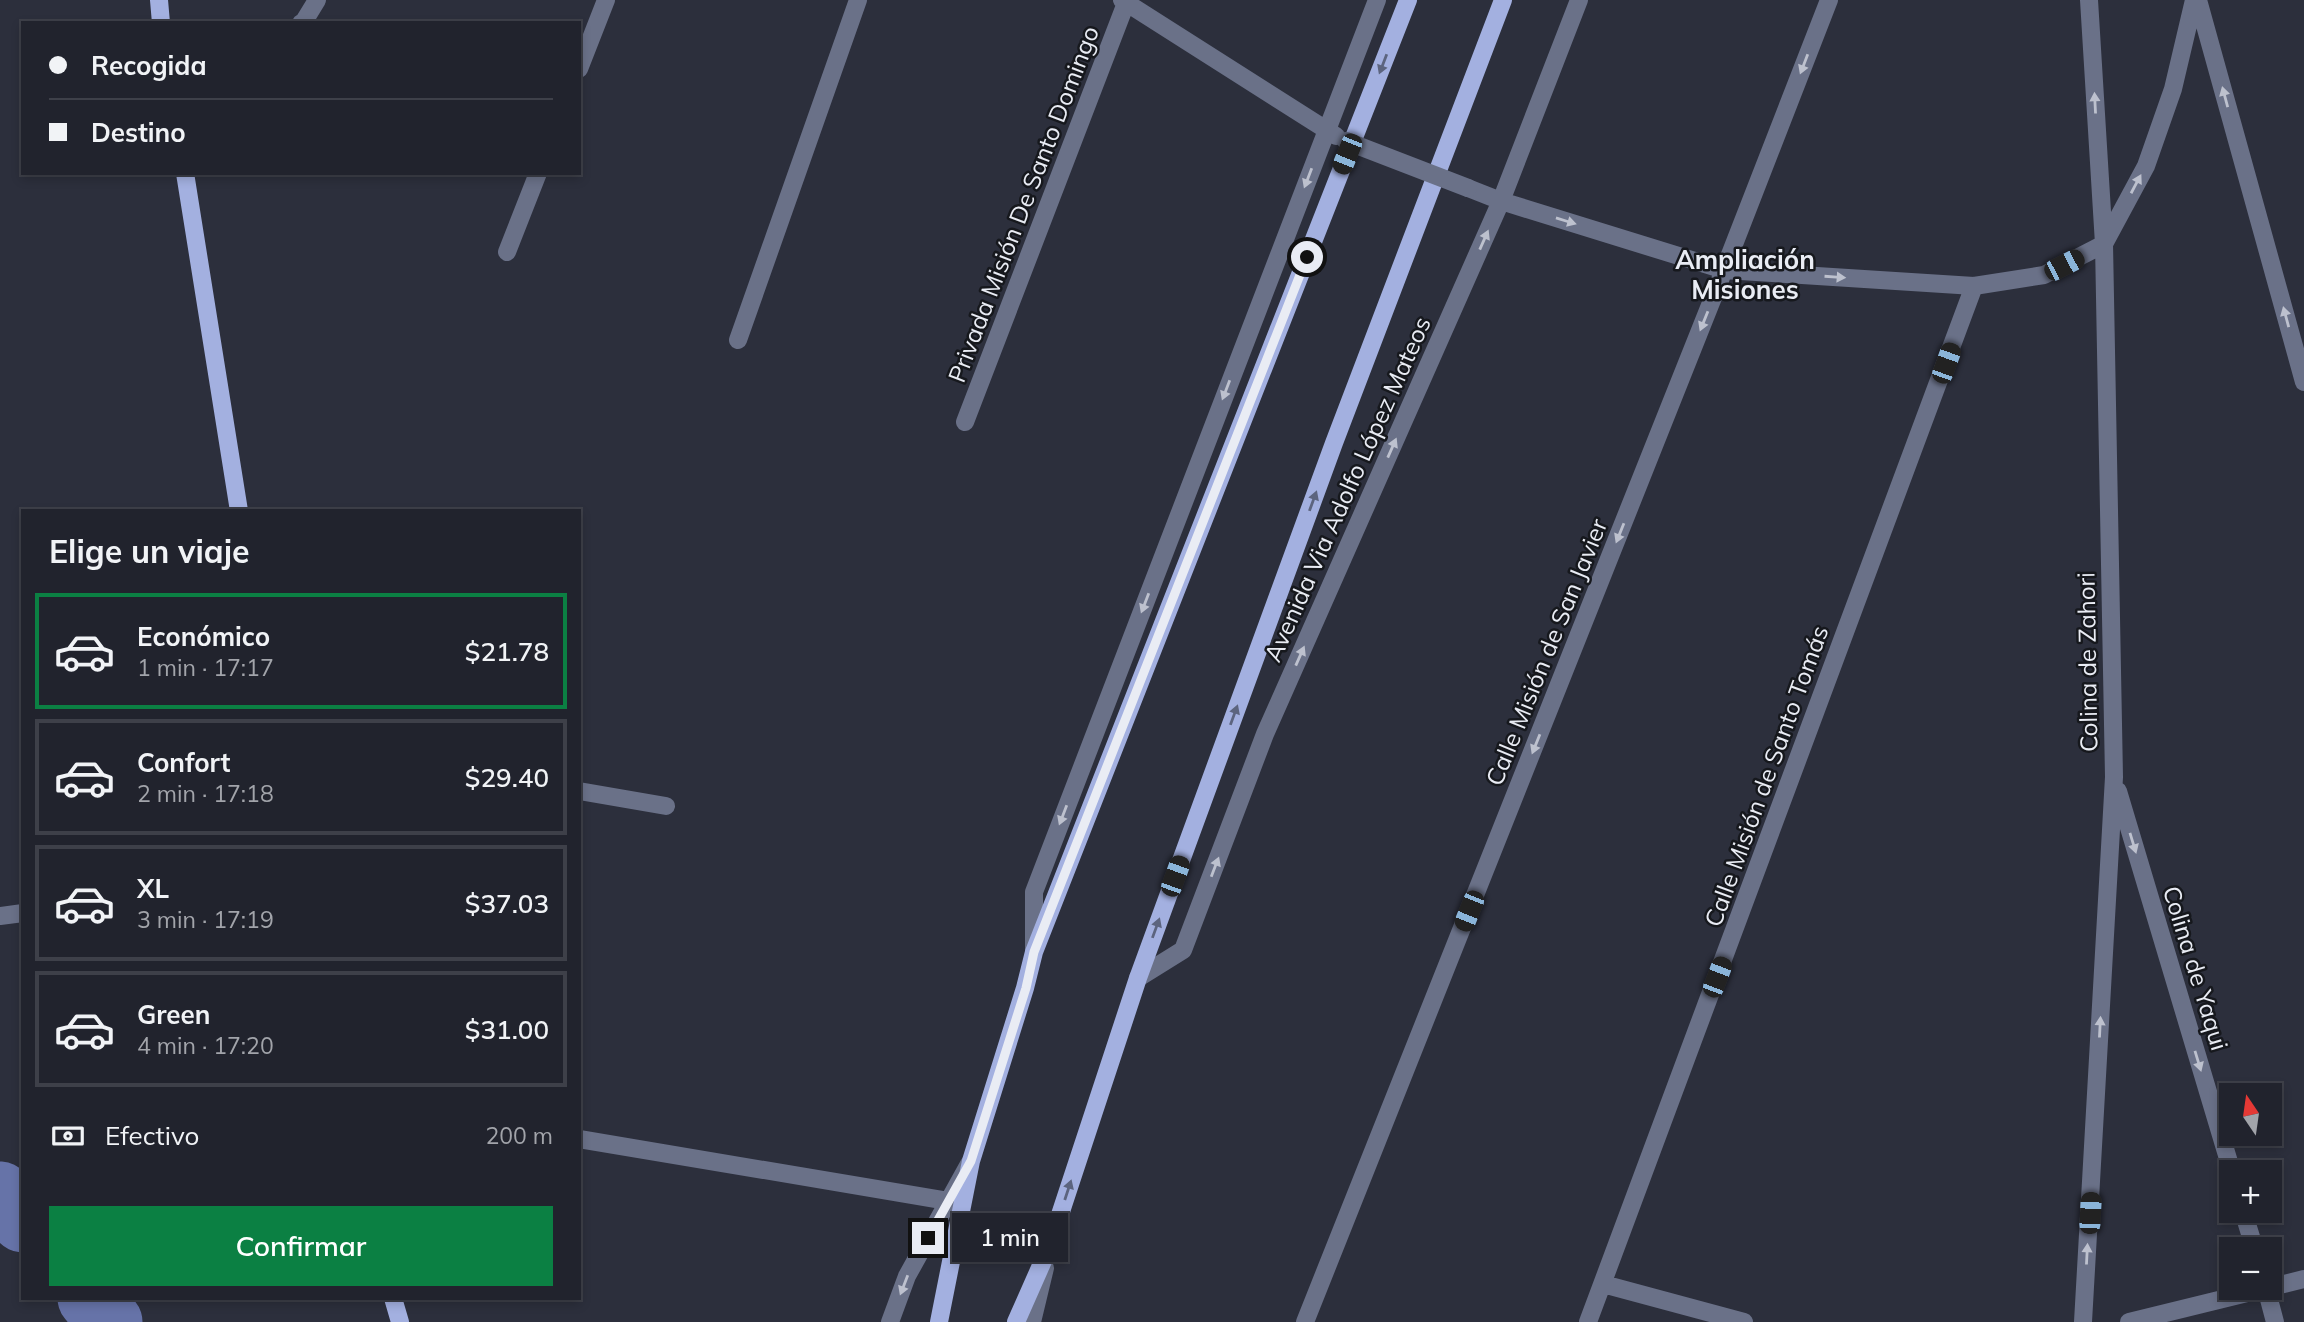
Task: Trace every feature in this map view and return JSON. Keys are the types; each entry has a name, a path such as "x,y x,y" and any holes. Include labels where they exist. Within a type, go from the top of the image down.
{"main road":[{"path":"159,0 161,21"},
{"path":"939,1322 971,1161 1026,988 1034,952 1408,0"},
{"name":"Avenida Via Adolfo López Mateos","path":"1016,1322 1050,1245 1138,978 1334,443 1503,0"},
{"path":"185,175 239,509"},
{"path":"394,1300 400,1322"}],"street":[{"path":"303,21 317,0"},
{"path":"581,64 606,0"},
{"path":"738,340 858,0"},
{"path":"1034,952 1034,892 1377,0"},
{"name":"Avenida Via Adolfo López Mateos","path":"1138,978 1183,950 1265,734 1501,201 1579,0"},
{"name":"Calle Misión de San Javier","path":"1305,1322 1829,0"},
{"name":"Colina de Zahori","path":"2083,1322 2114,777 2104,244 2089,0"},
{"path":"1124,2 1326,131 1501,201 1724,270 1974,286 2043,275 2104,244 2146,166 2173,89 2196,0"},
{"path":"2196,0 2304,383"},
{"name":"Privada Misión De Santo Domingo","path":"965,422 1124,2"},
{"path":"507,252 537,175"},
{"name":"Calle Misión de Santo Tomás","path":"1588,1322 1974,286"},
{"name":"Colina de Yaqui","path":"2114,777 2228,1160"},
{"path":"581,792 666,806"},
{"path":"0,916 21,913"},
{"path":"581,1139 948,1201"},
{"path":"890,1322 907,1276 971,1161"},
{"path":"1032,1322 1050,1245"},
{"path":"2282,1284 2304,1279"},
{"path":"1603,1284 1744,1322"},
{"path":"2129,1322 2219,1300"},
{"path":"2269,1300 2275,1322"}],"waterway":[{"path":"0,1194 21,1218"},
{"path":"92,1300 110,1322"}],"district":[{"name":"Ampliación Misiones","path":"1745,274"}],"route":[{"path":"928,1238 971,1161 1026,988 1034,952 1307,257"}]}
